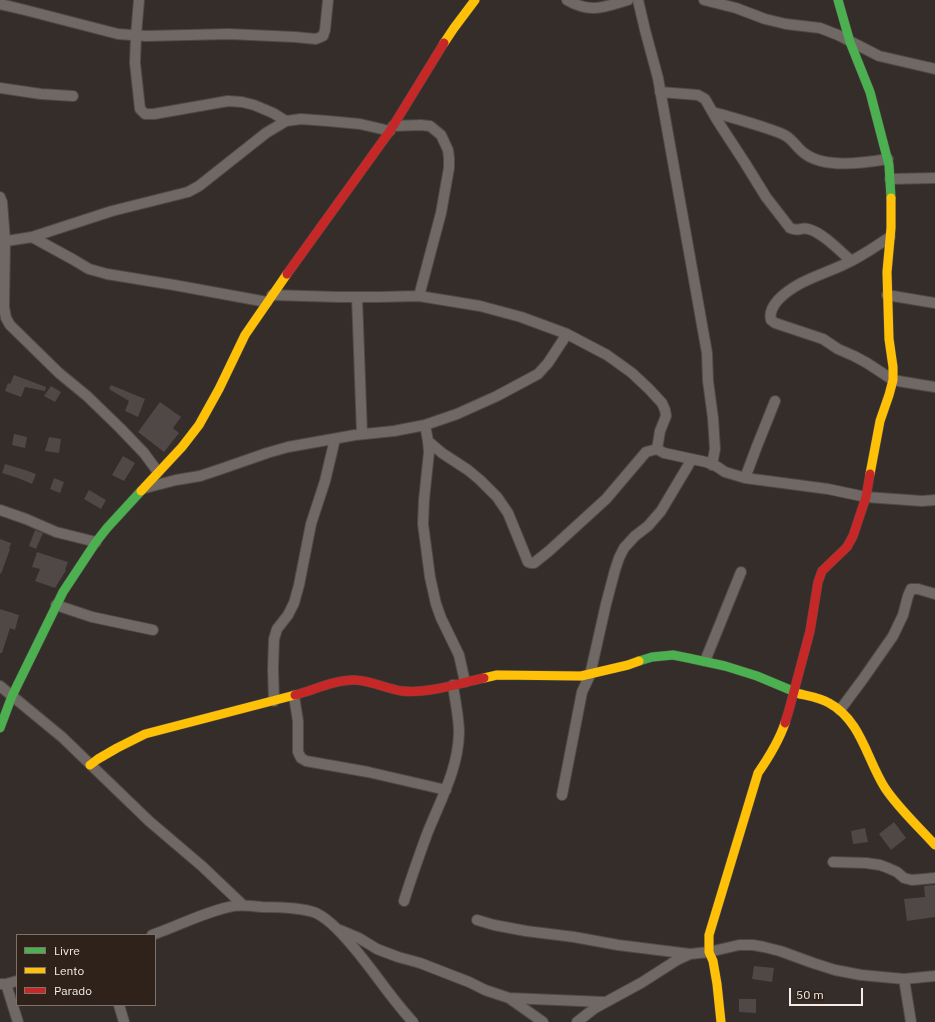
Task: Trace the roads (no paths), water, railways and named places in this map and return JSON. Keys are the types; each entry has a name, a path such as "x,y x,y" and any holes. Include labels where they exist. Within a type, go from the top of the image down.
{"street":[{"path":"140,0 136,35 135,63 140,109 145,114 154,114 228,101 254,105 273,113 286,121"},
{"path":"0,4 118,34 146,36 230,34 316,39 323,36 325,30 328,0"},
{"path":"0,728 12,696 63,592 107,528 182,447 198,425 219,389 245,335 392,128 454,28 475,0"},
{"path":"567,0 585,8 597,8 628,0"},
{"path":"638,0 658,78 707,353 708,381 715,449 712,465"},
{"path":"704,0 736,8 765,19 786,24 820,28 838,35 878,56 935,69"},
{"path":"721,1022 717,984 713,961 709,952 709,935 758,773 769,757 782,731 810,631 818,582 822,571 847,547 853,536 866,497 880,421 893,380 887,294 891,201 889,165 870,92 850,42 838,0"},
{"path":"0,88 41,94 72,96"},
{"path":"660,92 698,96 705,99 766,197 790,228 795,230 807,228 814,231 830,242 851,261"},
{"path":"713,112 754,124 786,136 803,152 814,159 823,162 866,163 888,159"},
{"path":"2,242 32,237 112,210 188,192 198,186 266,133 286,121 301,119 392,128 420,125 430,126 441,135 448,150 449,168 441,213 419,296"},
{"path":"890,179 935,178"},
{"path":"0,197 2,202 4,307 6,318 10,325 59,373 87,396 120,428 144,453 158,472"},
{"path":"32,237 89,269 107,274 174,285 270,299 290,296 357,298 419,296 480,306 520,317 567,334 607,355 632,373 662,403 665,410 666,416 660,431 657,449"},
{"path":"890,237 851,261 794,286 773,305 771,320 823,339 838,349 867,363 893,380 935,387"},
{"path":"282,282 290,296"},
{"path":"887,294 935,303"},
{"path":"357,298 362,434"},
{"path":"142,489 176,480 200,476 288,447 335,438 394,431 425,425 457,414 497,396 538,374 548,363 567,334"},
{"path":"745,478 775,401"},
{"path":"425,425 429,452 423,524 429,570 436,604 459,655 466,682"},
{"path":"274,701 274,639 277,629 288,615 294,603 311,524 335,438"},
{"path":"428,440 442,453 468,470 480,480 496,497 508,514 528,562 531,563 534,563 549,551 606,500 646,452 657,449 664,453 706,462 725,472 745,478 828,489 866,497 935,500"},
{"path":"562,795 582,692 590,675 615,570 624,548 635,536 648,526 661,511 692,459"},
{"path":"0,510 56,532 96,542"},
{"path":"705,662 741,572"},
{"path":"840,710 893,636 904,615 911,589 918,589 935,594"},
{"path":"56,605 92,617 153,630"},
{"path":"90,765 116,748 145,734 294,696 336,682 354,680 369,682 402,691 423,691 497,676 590,675 652,657 672,655 725,666 757,676 794,692 828,702 840,710 851,722 861,739 876,772 895,802 935,845"},
{"path":"404,900 427,834 451,777 457,751 459,733 453,685"},
{"path":"0,686 62,737 149,821 203,867 243,905"},
{"path":"294,696 298,721 298,752 300,758 306,761 368,772 446,790"},
{"path":"833,862 880,865 897,872 904,878 912,880 935,878"},
{"path":"155,934 230,906 243,905 283,908 315,913 327,920 336,928 366,961 401,1010 413,1022"},
{"path":"477,920 526,931 690,954 753,945 780,951 813,964 834,970 861,975 904,979 935,976"},
{"path":"336,928 398,958 420,963 469,982 485,990 509,998 604,1002"},
{"path":"577,1022 604,1002 641,983 677,960 690,954"},
{"path":"904,979 911,1022"},
{"path":"16,981 3,984 18,1022"},
{"path":"509,998 543,1022"},
{"path":"119,1006 124,1022"}]}
